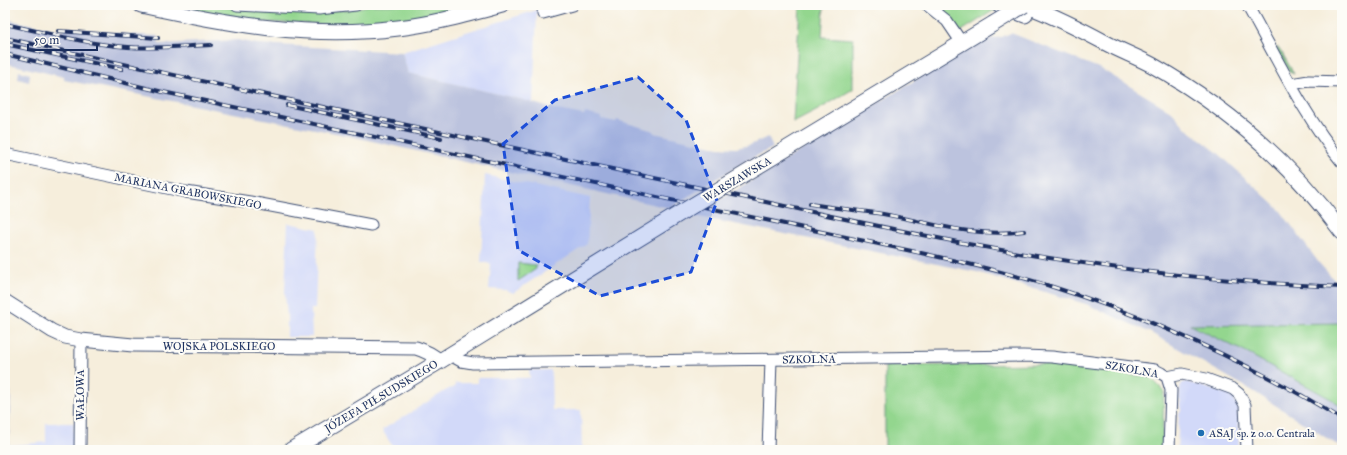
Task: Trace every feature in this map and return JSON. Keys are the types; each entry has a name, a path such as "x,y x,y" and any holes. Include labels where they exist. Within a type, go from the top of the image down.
{"main road":[{"path":"142,5 208,20 246,26 284,30 350,32 426,24 502,5"},
{"path":"999,5 1050,25 1107,43"},
{"path":"1025,5 1081,29 1170,75 1190,88 1230,117 1266,146 1285,164 1316,198 1342,232"},
{"name":"WARSZAWSKA","path":"445,358 682,212 1025,5"},
{"name":"JÓZEFA PIŁSUDSKIEGO","path":"291,450 445,358"}],"street":[{"path":"237,5 319,9 351,6"},
{"path":"543,13 572,5"},
{"path":"927,5 947,21 962,43"},
{"path":"1247,5 1319,133 1342,162"},
{"path":"1291,84 1309,81 1342,82"},
{"name":"MARIANA GRABOWSKIEGO","path":"5,154 186,192 250,202 371,225"},
{"name":"WOJSKA POLSKIEGO","path":"5,301 52,331 65,337 81,340 133,345 416,348 426,351 434,356 445,358"},
{"name":"WAŁOWA","path":"80,450 81,340"},
{"name":"SZKOLNA","path":"445,358 473,363 1052,357 1155,370 1167,377"},
{"path":"768,450 771,360"},
{"path":"1169,450 1171,390 1167,377 1182,374 1206,379 1233,389 1239,394 1245,405 1247,450"}],"highlighted area":[{"path":"638,77 686,120 717,201 691,272 600,296 518,250 503,144 555,100"}],"shaded area":[{"path":"537,10 533,103 408,73 402,52"},
{"path":"5,19 63,31 64,27 158,36 159,44 238,40 257,44 402,52 408,73 520,99 557,110 584,115 585,113 601,117 601,119 616,122 617,120 654,131 654,133 717,147 736,148 750,145 768,137 773,148 746,161 669,208 341,134 64,80 64,77 5,63"},
{"path":"1011,33 1101,69 1171,111 1187,129 1217,152 1280,210 1319,263 1337,283 1342,283 1342,448 1253,391 1151,333 1086,304 977,272 694,216 979,41 1001,37"},
{"path":"19,71 30,74 29,82 18,79"},
{"path":"485,175 590,198 587,244 513,293 505,290 489,289 491,264 481,262"},
{"path":"288,223 318,229 315,309 311,309 312,337 287,337 285,292"},
{"path":"529,370 551,370 552,410 581,410 582,450 395,450 382,430 450,388 455,387 455,383 477,383 477,378 530,378"},
{"path":"1187,382 1227,394 1235,400 1238,409 1239,450 1177,450 1179,414 1181,411 1181,402 1179,399 1180,387 1182,383"},
{"path":"5,390 11,391 9,446 5,446"},
{"path":"46,423 74,423 73,450 5,450 5,446 46,442"}],"green space":[{"path":"169,5 218,5 237,9 349,10 370,5 469,5 421,17 377,23 342,25 257,22"},
{"path":"800,5 824,5 822,37 853,39 853,89 793,123"},
{"path":"931,5 986,5 996,9 960,32"},
{"path":"1276,48 1279,48 1294,74 1290,72"},
{"path":"518,263 536,265 536,269 518,281"},
{"path":"1342,323 1342,406 1245,352 1190,325"},
{"path":"1049,364 1150,377 1164,391 1162,450 885,450 885,366"}],"railway":[{"path":"5,24 66,38 113,46 149,48 211,45"},
{"path":"58,31 158,38"},
{"path":"5,38 811,212 968,244 1061,260 1154,272 1295,285 1342,287"},
{"path":"5,44 122,69"},
{"path":"5,54 163,92 921,253 1021,277 1128,313 1165,328 1201,344 1273,380 1342,419"},
{"path":"287,105 441,138"},
{"path":"810,204 883,214 970,231 988,233 1024,231"}],"place":[{"name":"ASAJ sp. z o.o. Centrala","path":"1201,433"}]}
